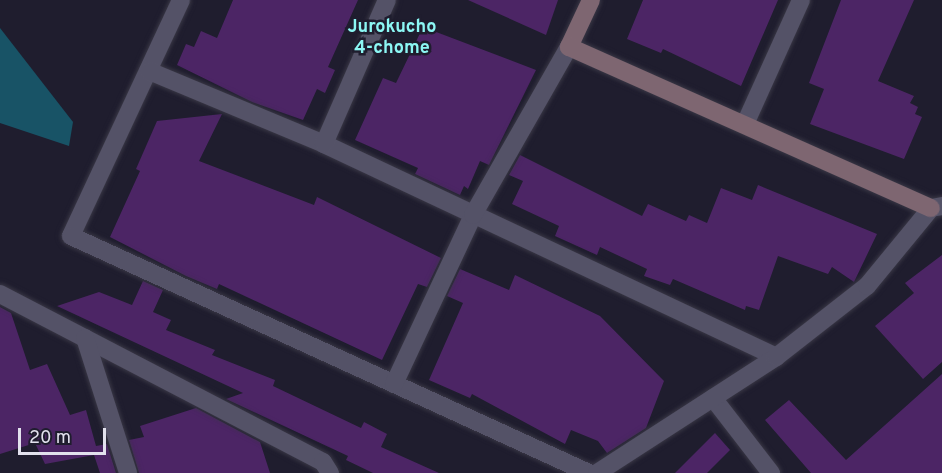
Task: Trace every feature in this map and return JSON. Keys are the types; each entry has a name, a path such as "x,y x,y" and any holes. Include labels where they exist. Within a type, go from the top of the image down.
{"street":[{"path":"181,0 71,236 589,473"},
{"path":"324,144 387,0"},
{"path":"394,384 473,215 569,47 591,0"},
{"path":"745,124 801,0"},
{"path":"569,47 936,207 867,286 777,357 597,473"},
{"path":"149,71 324,144 777,357"},
{"path":"0,294 323,462 330,473"},
{"path":"85,338 128,473"},
{"path":"713,398 771,473"}],"water":[{"path":"0,28 73,122 69,146 0,123"}],"building":[{"path":"233,0 358,0 328,67 335,70 325,93 317,89 303,120 252,102 177,65 186,44 194,47 201,31 217,38"},
{"path":"468,0 558,0 546,35"},
{"path":"643,0 778,0 741,86 663,49 661,53 627,39"},
{"path":"841,0 914,0 878,81 914,96 910,103 918,107 915,114 922,117 904,159 810,124 824,89 809,83"},
{"path":"423,27 536,70 489,165 480,161 468,189 464,186 460,195 415,174 418,168 355,140 383,78 396,83"},
{"path":"222,114 199,161 314,205 317,197 441,258 427,287 418,284 382,360 219,284 217,289 186,276 110,237 140,171 136,169 157,121"},
{"path":"520,155 642,216 648,204 686,221 689,215 707,223 721,188 752,200 758,185 877,234 854,282 832,267 828,274 778,256 759,310 746,306 745,310 673,279 670,285 644,276 647,269 600,247 597,255 555,236 559,226 512,204 523,181 509,175"},
{"path":"942,255 942,362 923,379 875,326 914,293 905,283"},
{"path":"460,269 509,290 515,275 600,316 664,381 646,428 607,453 598,441 571,430 565,444 472,394 470,398 429,380 463,303 447,296"},
{"path":"143,281 163,290 153,312 171,320 166,330 215,350 212,355 275,380 273,386 361,428 364,422 387,434 381,447 439,473 373,473 346,460 348,456 226,399 243,393 57,306 99,292 132,305"},
{"path":"0,307 11,313 30,370 47,364 70,415 86,410 96,446 107,444 116,473 100,473 94,455 45,464 35,443 0,454"},
{"path":"942,374 942,473 811,473 765,420 789,400 846,460"},
{"path":"196,408 260,442 270,473 139,473 129,440 144,437 140,426"},
{"path":"715,433 730,450 707,473 675,473"}],"district":[{"name":"Jurokucho 4-chome","path":"392,39"}]}
